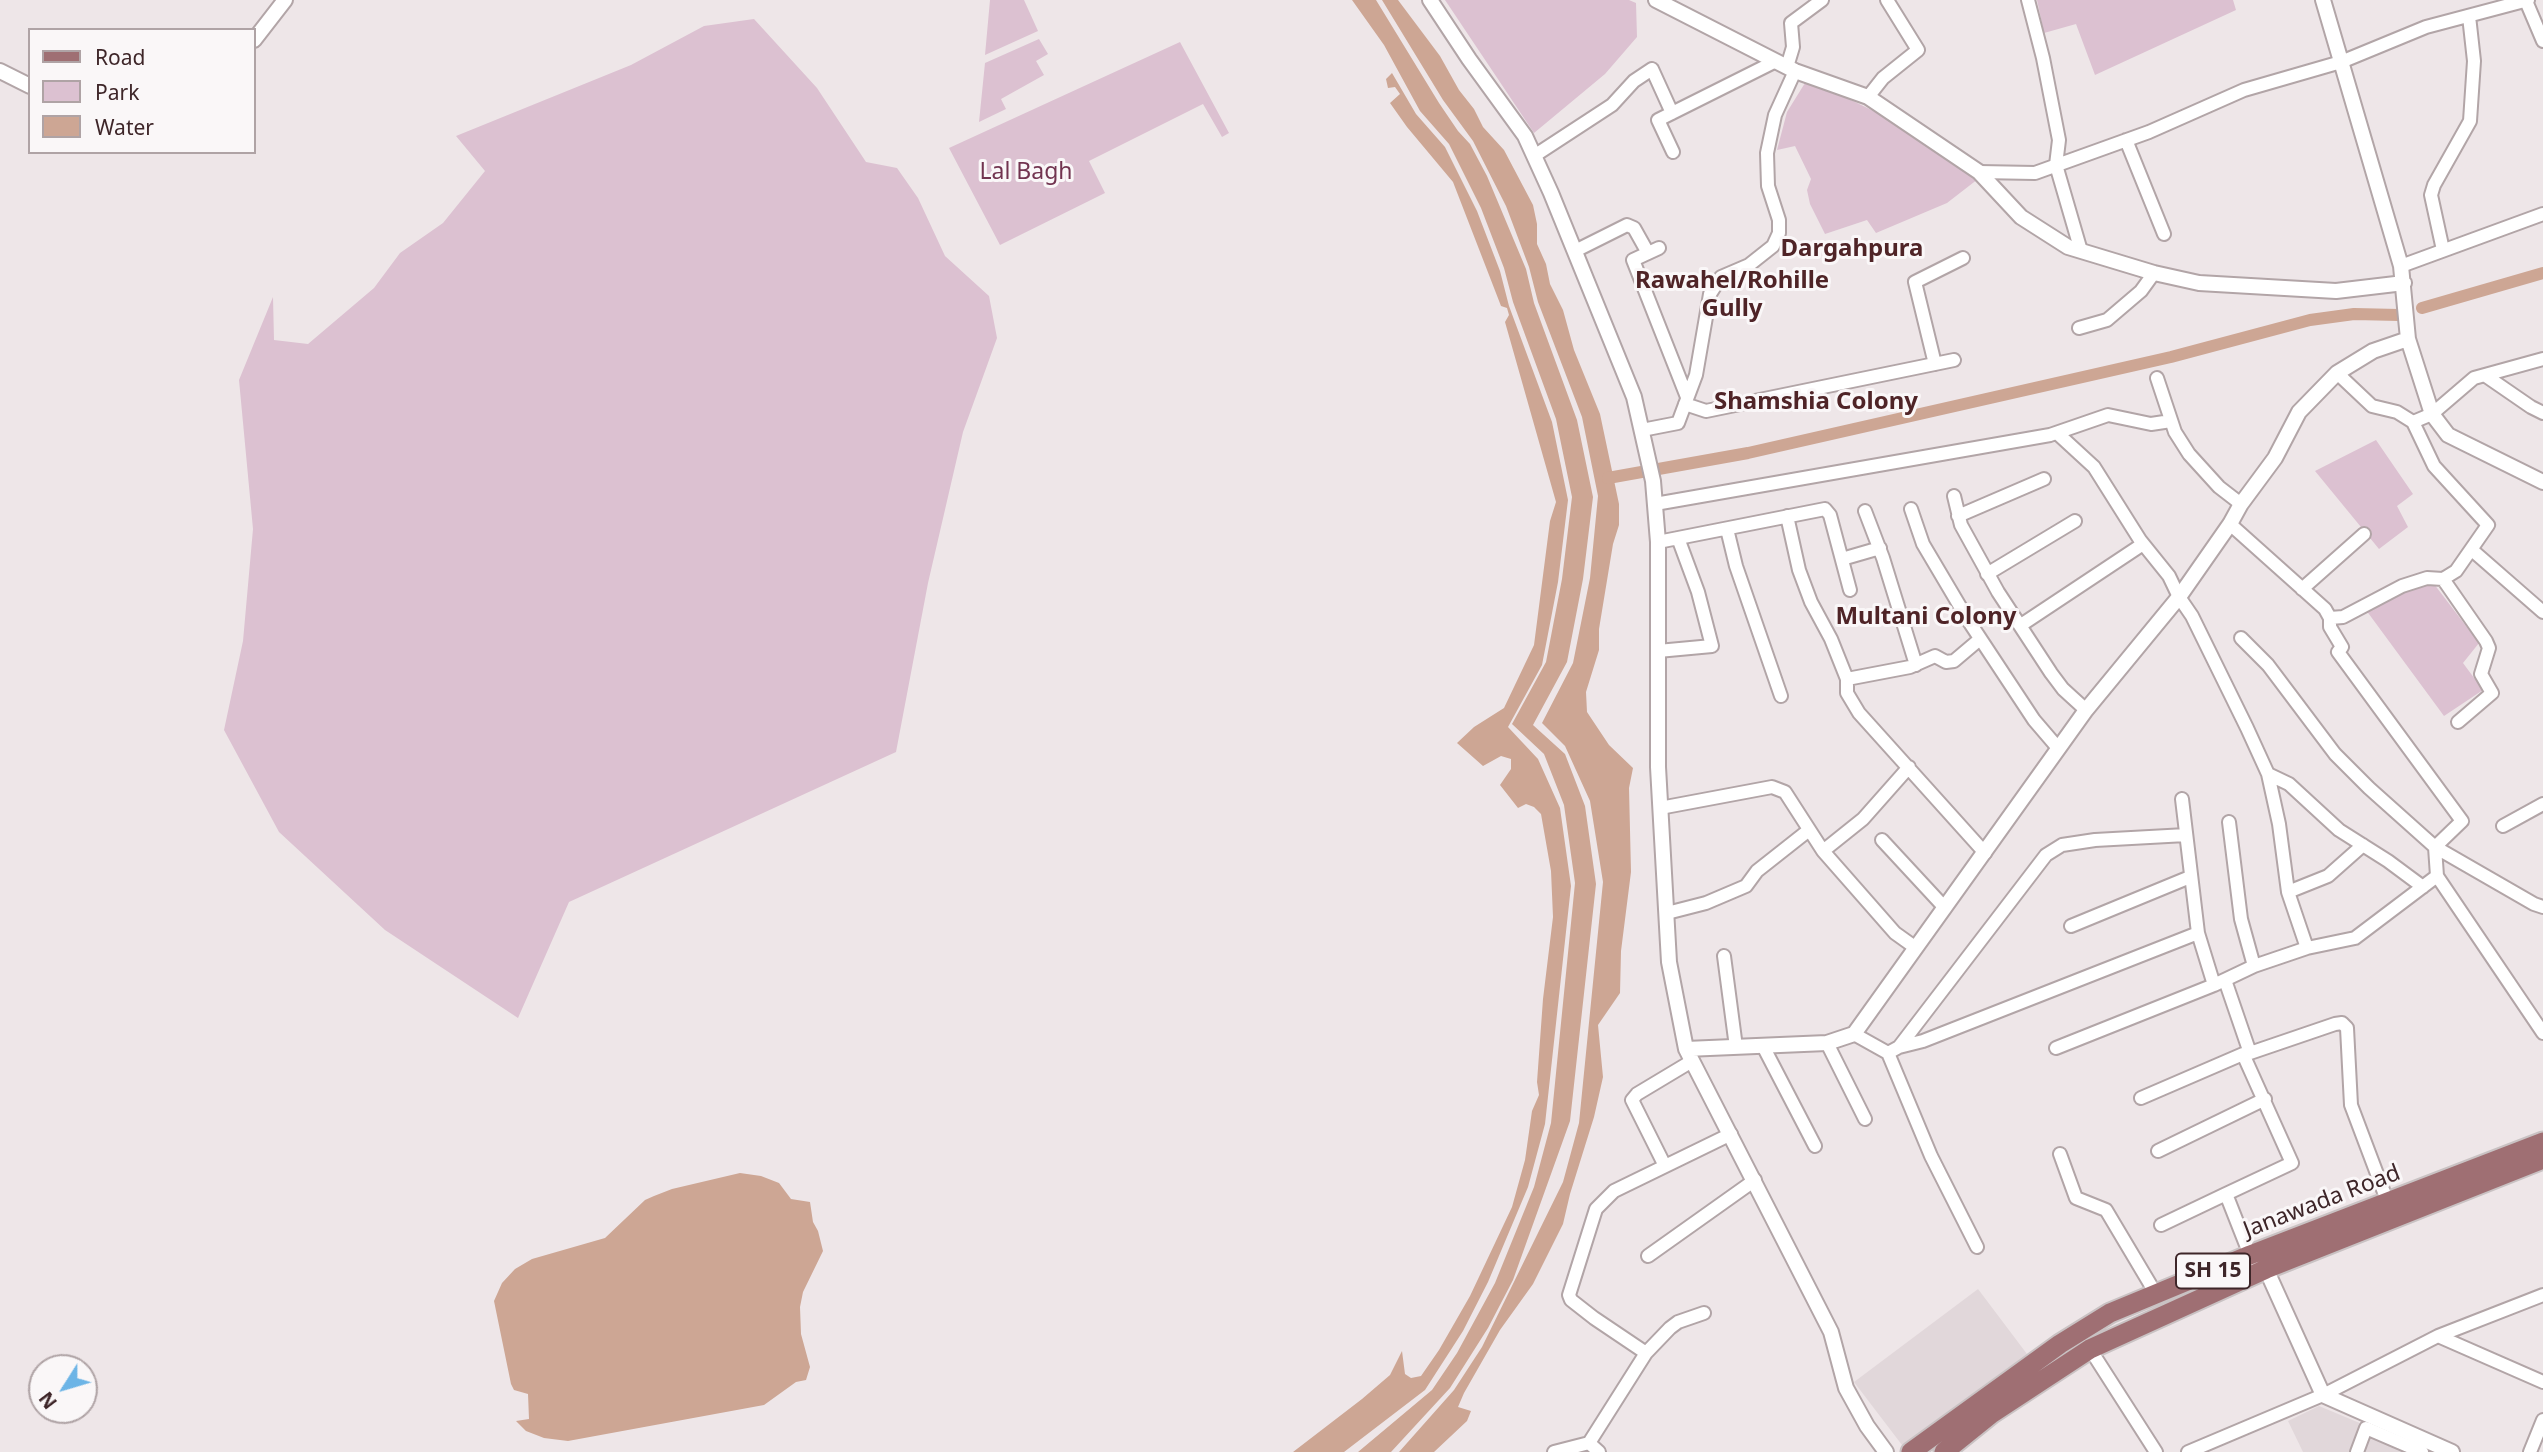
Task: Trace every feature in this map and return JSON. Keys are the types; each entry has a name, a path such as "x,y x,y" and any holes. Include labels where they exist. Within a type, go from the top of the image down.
{"main road":[{"name":"Janawada Road","path":"1944,1452 2001,1407 2090,1349 2388,1203 2543,1142"},
{"name":"Janawada Road","path":"1911,1452 2075,1333 2110,1313 2156,1294 2258,1266 2543,1160"}],"street":[{"path":"256,37 285,0"},
{"path":"1430,0 1469,60 1525,136 1634,397 1653,481 1658,542 1660,808 1669,962 1689,1055 1831,1332 1846,1388 1867,1426 1886,1452"},
{"path":"1656,0 1786,66 1868,97 1979,172 2021,217 2068,247 2154,273 2199,283 2336,291 2404,284"},
{"path":"1642,435 1678,423 1696,375 1710,293 1721,277 1749,265 1773,246 1779,233 1779,220 1768,186 1767,153 1786,66 1793,47 1791,23 1822,0"},
{"path":"1868,97 1883,78 1918,50 1887,0"},
{"path":"2028,0 2043,58 2059,140 2056,165 2081,251"},
{"path":"2323,0 2401,266 2408,339 2432,414 2448,435 2543,482"},
{"path":"1979,172 2035,173 2126,140 2244,90 2341,62 2426,27 2527,0 2543,41"},
{"path":"2443,250 2431,195 2434,184 2470,121 2474,61 2469,16"},
{"path":"1673,152 1658,120 1786,66"},
{"path":"1534,156 1612,105 1634,81 1652,69 1672,113"},
{"path":"0,71 28,85"},
{"path":"2126,140 2164,234"},
{"path":"2401,266 2543,214"},
{"path":"1575,251 1627,225 1633,228 1653,251 1633,260 1686,401 1706,411 1955,360"},
{"path":"1935,364 1915,282 1964,258"},
{"path":"2079,328 2107,320 2141,290 2154,273"},
{"path":"1665,1166 1632,1100 1637,1094 1689,1055 1736,1047 1827,1043 1854,1034 2086,710 2179,597 2275,458 2299,412 2337,373 2373,351 2408,339"},
{"path":"2413,422 2432,414 2474,378 2543,359"},
{"path":"2330,618 2343,617 2402,586 2427,578 2443,579 2456,571 2488,525 2434,466 2413,422 2397,411 2372,406 2337,373"},
{"path":"2486,376 2543,413"},
{"path":"2157,378 2175,432 2189,454 2219,487 2241,504"},
{"path":"1655,504 2057,433 2109,415 2151,424 2171,421"},
{"path":"2057,433 2094,467 2143,544 2169,576 2192,616 2268,774 2279,824 2288,892 2307,948"},
{"path":"1958,516 2044,479"},
{"path":"1954,496 1958,516 1987,574 2057,681 2086,710"},
{"path":"1658,542 1825,509 1830,515 1850,590"},
{"path":"1911,509 1923,544 1980,639 2034,720 2058,748"},
{"path":"1865,511 1880,548 1916,665"},
{"path":"1787,516 1799,570 1847,679 1847,693 1875,734 1909,767 1985,853"},
{"path":"1987,574 2075,521"},
{"path":"2230,524 2325,608 2330,618 2330,627 2342,647 2338,652 2462,821 2435,847"},
{"path":"1727,529 1736,566 1781,696"},
{"path":"2302,589 2364,534"},
{"path":"1658,651 1712,646 1698,592 1678,538"},
{"path":"2021,625 2143,544"},
{"path":"1842,559 1880,548"},
{"path":"2472,550 2543,612"},
{"path":"2443,579 2486,641 2488,648 2482,674 2492,693 2458,722"},
{"path":"2241,638 2268,665 2335,754 2370,788 2435,847 2538,905 2543,918"},
{"path":"1847,679 1916,665 1935,656 1946,662 1954,661 1980,639"},
{"path":"1823,851 1863,819 1909,767"},
{"path":"2268,774 2289,784 2339,830 2423,887"},
{"path":"1660,808 1772,787 1785,792 1823,851 1895,933 1916,948"},
{"path":"2161,1226 2292,1163 2198,933 2182,799"},
{"path":"2503,826 2543,804"},
{"path":"2229,822 2241,919 2255,966"},
{"path":"1667,913 1706,903 1746,886 1757,871 1809,830"},
{"path":"1893,1050 2046,855 2062,845 2095,840 2186,835"},
{"path":"1882,840 1945,908"},
{"path":"2288,892 2328,876 2364,845"},
{"path":"2435,847 2437,876 2543,1033"},
{"path":"2056,1048 2255,966 2307,948 2356,938 2437,876"},
{"path":"2071,926 2190,877"},
{"path":"1854,1034 1893,1050 1923,1041 2198,933"},
{"path":"1724,956 1736,1047"},
{"path":"2141,1098 2247,1053 2342,1023 2347,1028 2351,1105 2388,1203"},
{"path":"1827,1043 1865,1119"},
{"path":"1763,1046 1815,1146"},
{"path":"1893,1050 1931,1156 1976,1247"},
{"path":"2158,1150 2265,1099"},
{"path":"1646,1353 1575,1305 1569,1295 1596,1209 1614,1191 1731,1134"},
{"path":"2060,1154 2076,1198 2106,1210 2156,1294"},
{"path":"1648,1256 1755,1180"},
{"path":"2226,1194 2258,1266 2323,1395 2452,1452"},
{"path":"2188,1452 2323,1395 2438,1336 2543,1295"},
{"path":"1554,1452 1594,1448 1646,1353 1678,1322 1704,1313"},
{"path":"2438,1336 2543,1382"},
{"path":"2090,1349 2156,1452"},
{"path":"2530,1452 2543,1420"},
{"path":"2357,1452 2365,1429 2422,1452"}],"shaded area":[{"path":"1978,1289 2027,1354 1902,1445 1854,1382"},
{"path":"2319,1406 2429,1452 2303,1452 2288,1421"}],"green space":[{"path":"990,0 1024,0 1038,31 985,55"},
{"path":"1445,0 1629,0 1636,3 1637,37 1605,74 1534,133"},
{"path":"2037,0 2233,0 2236,10 2095,75 2076,24 2044,33"},
{"path":"754,19 817,88 866,162 897,168 918,198 945,256 989,296 997,338 963,432 928,583 896,752 569,902 518,1018 385,930 279,832 224,730 243,641 253,529 239,380 273,297 274,340 308,344 374,288 400,253 443,223 485,171 456,136 631,65 704,26"},
{"path":"1039,39 1048,54 1036,61 1044,75 1001,99 1006,109 979,122 985,63"},
{"name":"Lal Bagh","path":"1180,42 1229,133 1222,137 1203,104 1089,161 1105,193 1000,245 949,148"},
{"path":"1805,83 1849,99 1898,123 1978,179 1947,203 1876,233 1867,220 1825,234 1810,204 1807,190 1811,179 1795,146 1777,150 1787,112"},
{"path":"2376,440 2413,494 2397,506 2408,527 2379,549 2315,471"},
{"path":"2434,584 2479,643 2463,663 2483,690 2444,716 2366,610 2404,590"}],"water":[{"path":"1352,0 1376,0 1439,103 1470,144 1487,176 1526,269 1534,303 1577,420 1593,497 1583,579 1567,662 1533,725 1565,754 1585,806 1596,884 1570,1121 1513,1280 1488,1328 1450,1388 1391,1452 1358,1452 1432,1390 1457,1353 1495,1283 1534,1187 1551,1123 1575,883 1564,805 1544,754 1512,724 1546,662 1562,579 1572,497 1556,419 1481,208 1449,144 1420,111 1384,45"},
{"path":"1382,0 1398,0 1440,56 1483,127 1504,150 1533,205 1537,244 1546,264 1550,284 1563,310 1574,350 1600,414 1619,504 1619,525 1613,544 1599,629 1599,650 1586,692 1587,712 1609,745 1633,768 1629,788 1631,872 1621,951 1620,993 1598,1025 1603,1077 1563,1224 1533,1284 1500,1330 1464,1393 1458,1407 1471,1411 1467,1421 1434,1452 1399,1452 1454,1390 1482,1347 1563,1182 1579,1123 1603,882 1590,801 1565,746 1542,723 1573,663 1590,578 1598,496 1582,417 1538,302 1529,267 1506,206 1473,141 1443,100"},
{"path":"1392,73 1416,114 1445,147 1477,211 1552,422 1568,500 1558,582 1542,665 1508,727 1538,759 1560,808 1571,886 1545,1124 1528,1187 1488,1282 1463,1331 1425,1390 1344,1452 1293,1452 1390,1375 1402,1351 1405,1374 1411,1378 1421,1376 1470,1296 1512,1207 1525,1160 1532,1111 1539,1095 1537,1082 1543,999 1553,917 1551,871 1541,814 1526,804 1518,808 1500,785 1511,769 1511,759 1501,756 1483,766 1457,743 1474,727 1504,708 1534,645 1550,521 1556,502 1505,322 1509,315 1507,308 1501,306 1453,182 1390,103 1400,94 1395,87 1388,88 1386,79"},
{"path":"740,1173 761,1176 779,1183 791,1199 810,1202 813,1222 823,1251 803,1292 800,1307 801,1334 810,1367 806,1380 796,1382 764,1405 568,1441 544,1438 526,1431 516,1421 529,1419 528,1394 514,1390 511,1384 494,1301 502,1283 515,1269 532,1259 605,1238 645,1200 672,1189"}],"waterway":[{"path":"2422,308 2543,273"},
{"path":"1608,478 1748,453 2171,357 2310,320 2354,314 2399,315"}],"district":[{"name":"Dargahpura","path":"1852,249"},
{"name":"Rawahel/Rohille Gully","path":"1732,295"},
{"name":"Shamshia Colony","path":"1816,402"},
{"name":"Multani Colony","path":"1926,617"}]}
